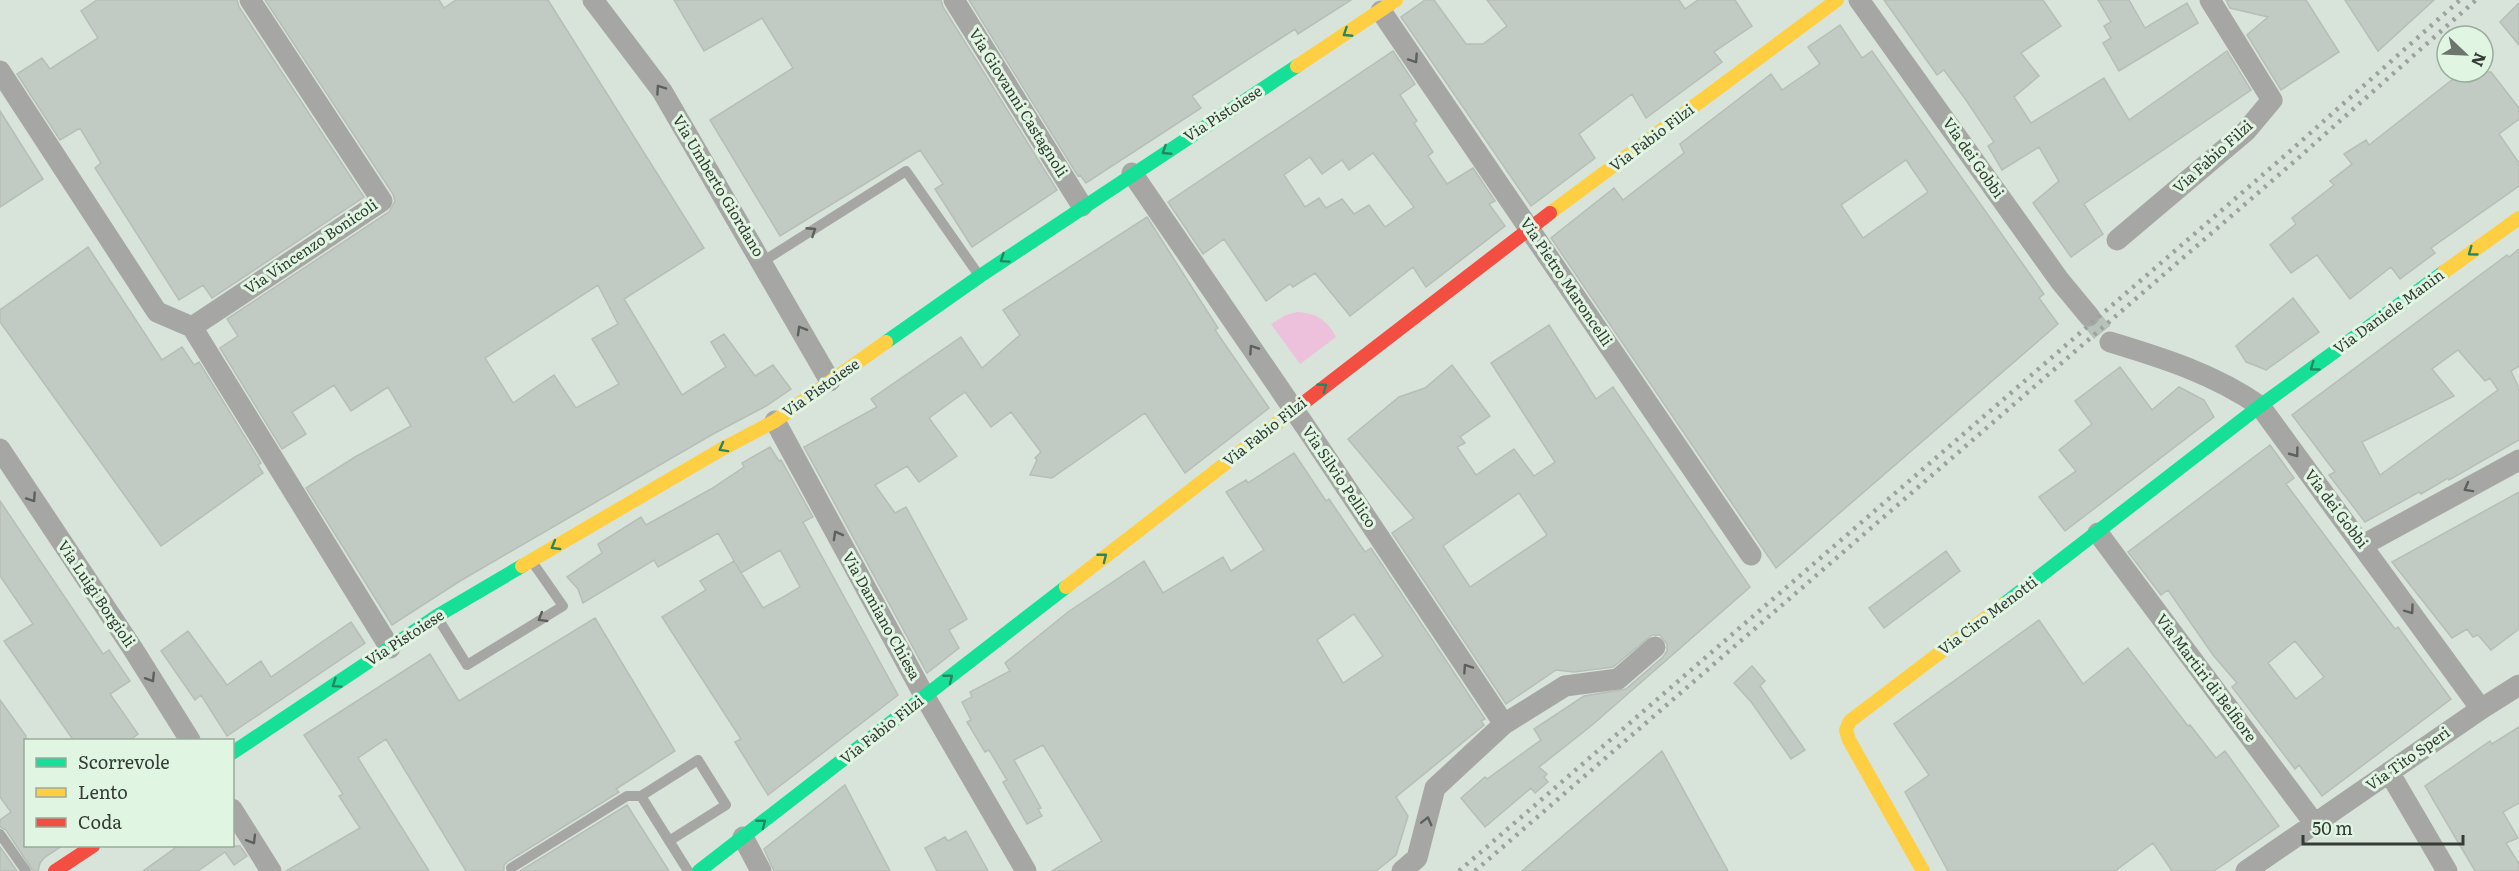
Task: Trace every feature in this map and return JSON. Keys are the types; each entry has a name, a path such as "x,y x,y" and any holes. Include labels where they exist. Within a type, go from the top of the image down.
{"street":[{"name":"Via Vincenzo Bonicoli","path":"192,327 382,201 250,0"},
{"name":"Via Umberto Giordano","path":"593,0 662,91 830,381"},
{"name":"Via Giovanni Castagnoli","path":"954,0 1082,206"},
{"name":"Via Fabio Filzi","path":"699,871 1530,228 1837,0"},
{"name":"Via dei Gobbi","path":"1859,0 2060,281 2089,316"},
{"name":"Via Fabio Filzi","path":"2117,240 2246,131 2272,100 2210,0"},
{"name":"Via Pistoiese","path":"234,752 437,616 775,420 1082,206 1388,5"},
{"name":"Via Pietro Maroncelli","path":"1388,5 1530,228 1751,555"},
{"path":"0,71 157,312 192,327 390,648"},
{"name":"Via Silvio Pellico","path":"1132,173 1294,409 1504,724"},
{"name":"Via Daniele Manin","path":"2260,406 2519,218"},
{"name":"Via dei Gobbi","path":"2110,342 2181,364 2217,379 2260,406 2481,709"},
{"name":"Via Ciro Menotti","path":"1923,871 1849,740 1846,730 1850,721 2098,533 2260,406"},
{"name":"Via Damiano Chiesa","path":"775,420 925,697 1026,871"},
{"name":"Via Luigi Borgioli","path":"0,449 133,649 189,739"},
{"path":"2363,545 2519,460"},
{"name":"Via Martiri di Belfiore","path":"2098,533 2314,824"},
{"path":"1402,871 1417,858 1435,788 1504,724 1565,686 1618,679 1655,647"},
{"path":"2481,709 2519,685"},
{"name":"Via Tito Speri","path":"2247,871 2481,709"},
{"path":"2389,772 2447,871"},
{"path":"234,812 271,871"},
{"path":"743,837 761,871"},
{"path":"55,871 91,847"}],"lane":[{"path":"762,262 906,171 980,276"},
{"path":"437,616 467,665 563,606 532,560"},
{"path":"511,868 627,796 641,796 698,760 726,805 669,841"},
{"path":"641,796 688,871"},
{"path":"0,834 26,871"}],"shaded area":[{"path":"1297,312 1320,318 1336,337 1300,364 1271,324 1286,315"}],"building":[{"path":"97,0 237,0 239,7 364,197 212,298 203,285 179,300 95,168 101,163 80,128 60,140 17,74 42,58 50,69 98,38 81,11"},
{"path":"265,0 439,0 444,8 456,0 548,0 704,248 624,299 682,395 726,367 711,342 724,334 755,376 773,365 791,389 766,406 713,434 460,581 392,625 306,488 411,426 388,387 351,411 334,385 292,412 306,434 282,449 220,348 238,336 227,319 389,212 395,201 393,194","holes":["598,285 618,324 592,339 619,384 576,408 554,375 513,403 485,358"]},
{"path":"674,0 941,0 943,7 1057,190 972,247 935,189 943,184 920,150 780,236 710,120 793,68 762,18 704,51"},
{"path":"969,0 1351,0 1298,34 1295,29 1192,96 1201,108 1086,183 1080,175 1078,176"},
{"path":"1425,0 1434,0 1466,44 1483,44 1507,26 1487,0 1679,0 1685,9 1698,0 1735,0 1752,26 1714,52 1722,62 1646,118 1632,94 1579,134 1595,158 1531,206 1401,17"},
{"path":"1884,0 2043,0 2061,26 2021,53 2039,76 2014,97 2031,123 2104,78 2129,120 2227,51 2251,90 2084,204 2103,234 2071,257 2033,203 2059,181 2039,147 2002,170 1988,146 1994,142 1966,100 1944,70 1937,75"},
{"path":"2098,0 2129,0 2145,28 2187,3 2198,23 2119,71 2103,43 2111,38 2104,26 2111,22"},
{"path":"2226,0 2306,0 2339,52 2281,90 2247,35 2268,17 2230,8"},
{"path":"2345,0 2434,0 2378,51"},
{"path":"2519,3 2519,45 2500,22"},
{"path":"1840,25 1862,58 1872,51 2044,294 2039,298 2058,324 1776,568 1551,238 1614,188 1623,200 1684,153 1680,144 1771,74 1782,90 1820,64 1808,47","holes":["1906,160 1928,192 1863,238 1841,205"]},
{"path":"1393,51 1415,84 1400,95 1417,121 1414,123 1433,152 1428,156 1447,184 1473,168 1495,201 1489,204 1505,226 1426,287 1413,267 1350,316 1315,273 1293,287 1290,284 1266,301 1224,239 1203,254 1168,202","holes":["1373,153 1414,207 1385,227 1369,205 1354,214 1342,199 1326,208 1319,198 1305,207 1284,175 1310,157 1322,174 1342,160 1349,170"]},
{"path":"2495,77 2519,108 2519,119 2499,134 2519,163 2519,186 2431,248 2435,253 2400,279 2391,267 2350,299 2317,255 2291,273 2270,245 2296,224 2292,218 2334,185 2330,181 2352,164 2344,154 2366,140 2369,145 2447,84 2495,84"},
{"path":"0,111 43,179 0,207"},
{"path":"1147,217 1218,328 1215,330 1269,408 1185,473 1145,413 1052,478 1030,475 1037,460 1035,458 1041,452 1011,412 991,427 965,392 929,418 957,456 919,482 907,466 875,485 895,513 906,507 967,619 949,630 959,648 927,673 804,447 877,407 871,399 961,337 982,368 1020,335 1003,310"},
{"path":"88,247 162,360 182,347 194,365 199,362 261,463 258,465 263,473 161,546 0,322 0,310"},
{"path":"2519,249 2519,366 2511,371 2519,388 2519,440 2449,480 2448,478 2421,494 2419,492 2365,522 2329,475 2335,472 2292,415 2507,255 2509,257","holes":["2458,350 2485,381 2490,378 2498,390 2380,475 2362,442 2454,396 2432,369"]},
{"path":"2293,298 2319,332 2266,370 2246,362 2236,346"},
{"path":"1549,325 1596,399 1613,387 1750,587 1591,726 1539,767 1547,774 1544,777 1548,782 1535,793 1531,788 1485,827 1461,798 1485,777 1487,779 1541,740 1534,729 1584,696 1626,689 1667,651 1667,644 1660,635 1652,635 1613,667 1574,672 1556,670 1506,704 1392,533 1414,518 1348,439 1399,397 1425,388 1452,365 1490,416 1460,437 1465,443 1457,447 1476,475 1514,449 1534,476 1555,462 1491,363","holes":["1519,493 1547,535 1470,587 1443,546"]},
{"path":"2120,367 2152,410 2179,387 2204,400 2214,417 2065,531 2039,497 2076,471 2059,450 2092,424 2075,401"},
{"path":"2270,445 2294,478 2286,484 2395,629 2398,627 2451,699 2322,796 2299,765 2295,769 2232,687 2237,683 2213,655 2168,590 2161,595 2128,552","holes":["2295,641 2324,677 2296,699 2268,663"]},
{"path":"770,447 779,461 781,460 813,517 803,522 898,695 768,795 735,742 741,739 662,617 706,590 700,581 734,561 718,533 658,567 654,560 583,603 578,589 567,577 602,553 598,544 641,517 646,525 711,489 744,467 742,463","holes":["780,550 800,587 763,608 741,573"]},
{"path":"1294,453 1326,501 1329,499 1365,552 1371,548 1485,719 1481,721 1484,725 1396,797 1408,816 1396,855 1376,871 1052,871 1102,841 1043,745 1014,760 1041,808 1038,809 1042,816 1027,824 1003,782 1007,780 989,750 985,752 967,722 971,720 962,702 972,697 970,692 1010,671 1005,663 1068,612 1144,561 1163,593 1223,557 1231,571 1264,550 1226,492 1246,480 1248,483","holes":["1354,614 1383,656 1343,683 1317,640"]},
{"path":"2519,492 2519,629 2491,650 2478,635 2473,637 2467,629 2452,638 2392,562"},
{"path":"0,501 103,654 109,650 130,681 110,694 138,734 132,739 73,739 4,641 33,624 0,576"},
{"path":"1946,551 1960,571 1884,628 1869,608"},
{"path":"595,618 675,751 616,789 619,792 507,862 504,865 504,871 466,871 386,739 358,758 429,871 286,871 360,828 339,796 343,794 304,735 430,654 459,701"},
{"path":"2039,620 2083,684 2128,648 2188,726 2190,725 2216,758 2225,751 2279,826 2214,871 2172,871 2153,843 2115,871 1948,871 1905,792 1929,775 1894,724"},
{"path":"351,622 365,643 227,736 201,695 195,700 161,651 188,631 227,685 261,661 271,677"},
{"path":"1752,666 1765,681 1760,686 1805,750 1791,759 1752,703 1734,683"},
{"path":"0,700 26,736 24,739 24,847 60,847 45,857 38,871 33,871 6,830 0,827 0,820 11,812 0,797"},
{"path":"2519,727 2519,803 2503,812 2518,838 2506,843 2519,864 2519,871 2475,871 2425,786 2490,741 2492,744"},
{"path":"1662,751 1728,871 1522,871"},
{"path":"845,785 890,871 774,871 764,849"},
{"path":"627,805 669,871 520,871"},
{"path":"966,831 988,871 937,871 925,848 945,837 948,841"},
{"path":"240,846 247,856 234,865 225,852 198,871 143,871 177,847"},
{"path":"0,847 17,871 0,871"}],"tunnel":[{"path":"2089,316 2110,342"}],"railway":[{"path":"1459,871 2289,152 2460,0"},
{"path":"1475,871 2296,160 2476,0"}],"traffic: fast":[{"path":"886,342 980,276 1297,66"},
{"path":"2004,604 2260,406 2444,272"},
{"path":"234,752 437,616 522,566"},
{"path":"699,871 1066,587"}],"traffic: slow":[{"path":"1297,66 1396,0"},
{"path":"1550,213 1837,0"},
{"path":"2444,272 2519,218"},
{"path":"522,566 722,449 775,421 886,342"},
{"path":"1066,587 1284,418"},
{"path":"1923,871 1849,740 1846,730 1850,721 2004,604"}],"traffic: jam":[{"path":"1284,418 1550,213"},
{"path":"55,871 91,847"}]}
